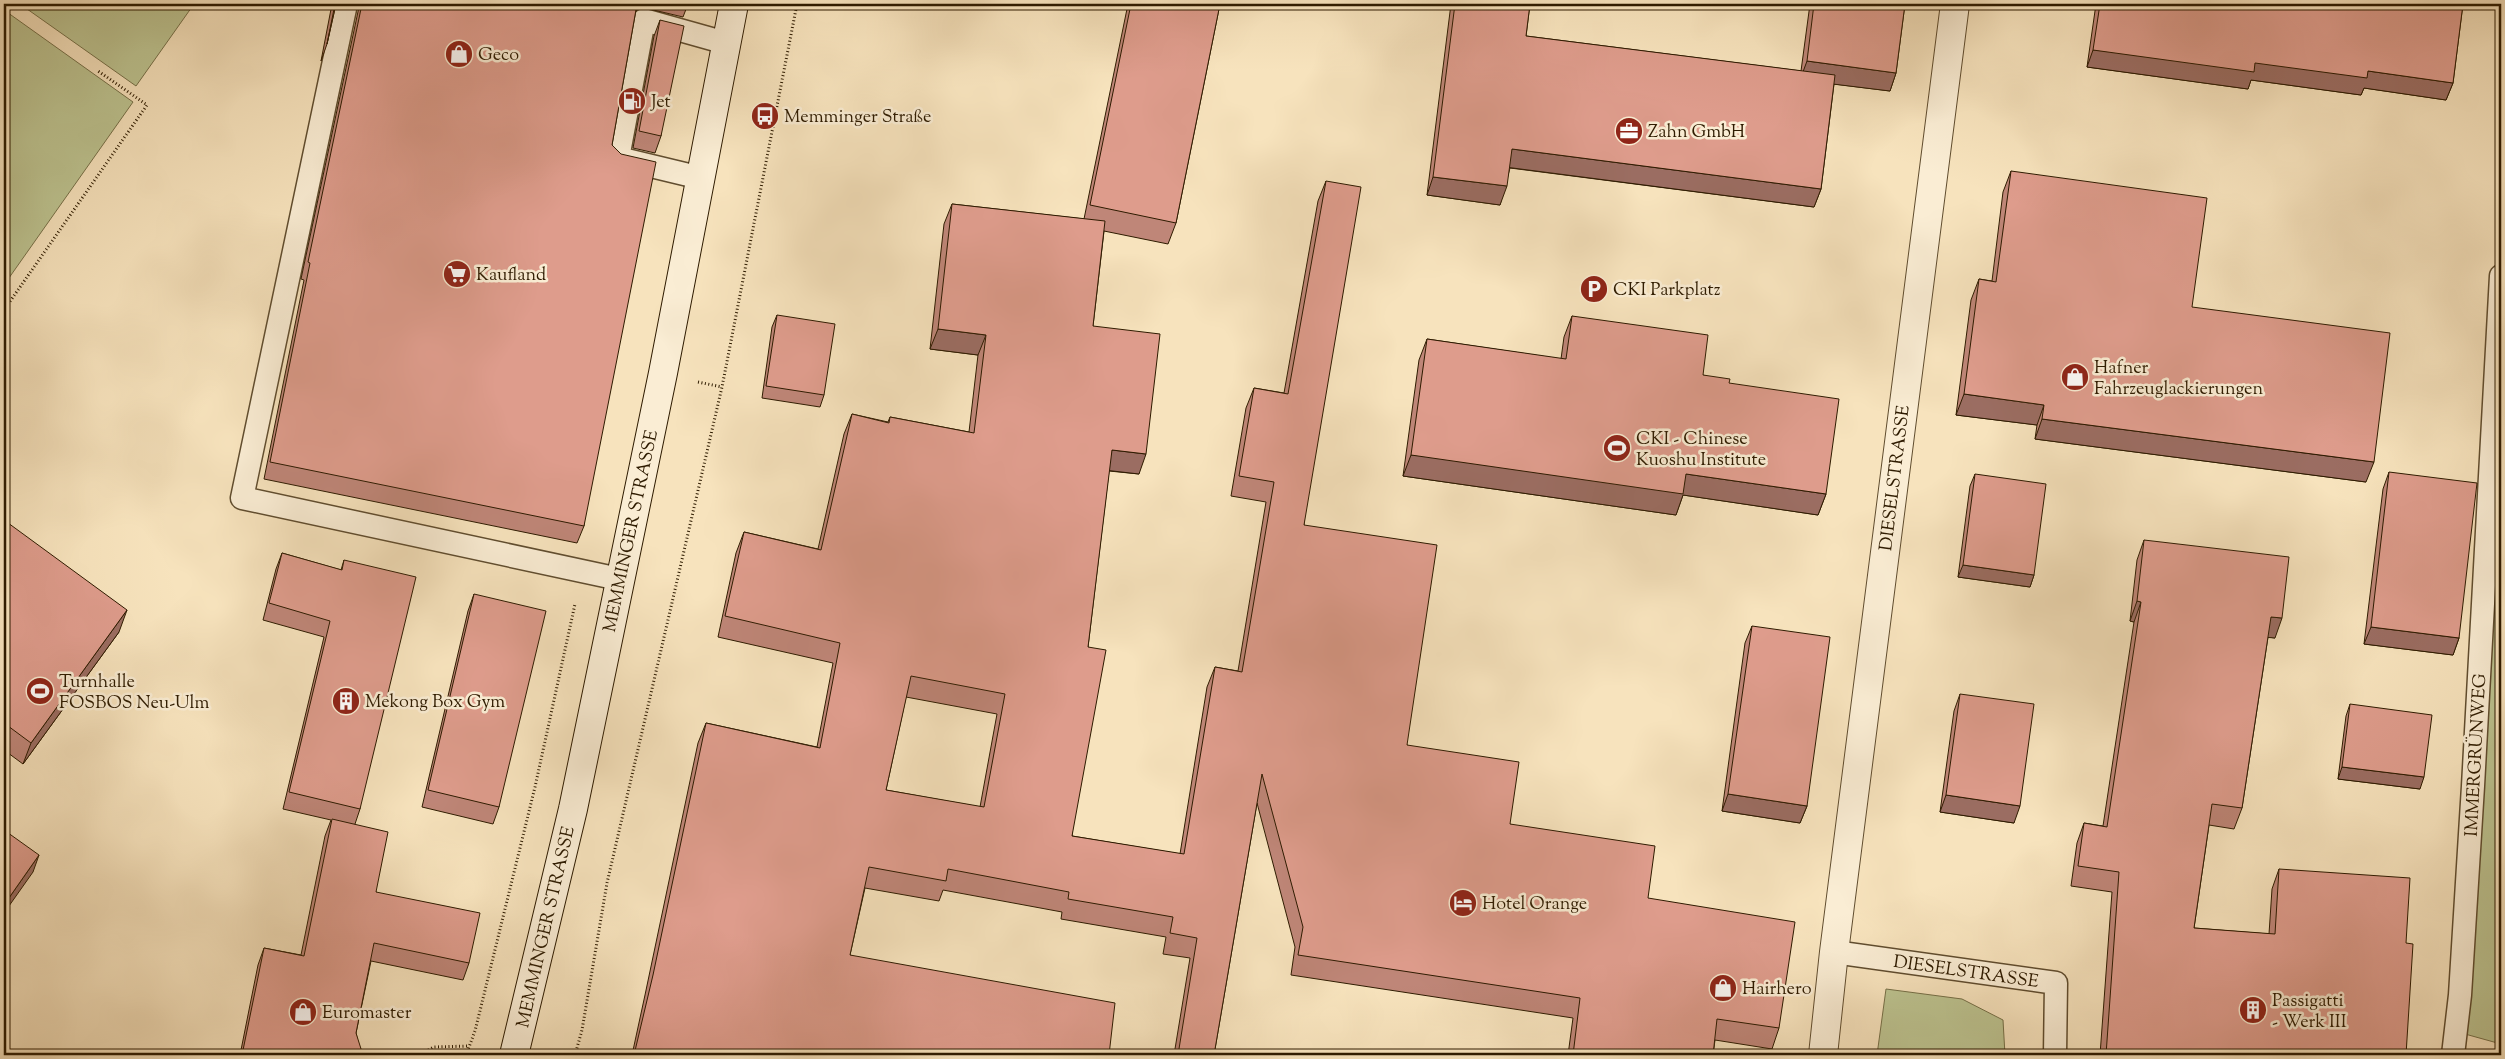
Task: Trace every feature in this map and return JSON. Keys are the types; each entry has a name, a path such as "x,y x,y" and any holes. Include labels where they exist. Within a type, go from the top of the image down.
{"main road":[{"name":"MEMMINGER STRASSE","path":"514,1055 573,809 701,178 734,4"},
{"name":"DIESELSTRASSE","path":"1823,1055 1834,952 1955,4"}],"lane":[{"path":"346,4 242,498 619,579"},
{"path":"701,178 618,158 644,20 726,44"},
{"name":"IMMERGRÜNWEG","path":"2453,1055 2460,995 2473,786 2501,276"},
{"name":"DIESELSTRASSE","path":"1834,952 2056,983 2055,1055"}],"path":[{"path":"574,1055 582,1030 608,883 722,387 797,4"},
{"path":"4,310 147,105 98,71"},
{"path":"466,1055 536,787 582,571"},
{"path":"420,1055 434,1047 469,1046"}],"green space":[{"path":"20,4 194,4 136,86"},
{"path":"4,10 133,102 4,285"},
{"path":"2501,320 2501,1044 2465,1034"},
{"path":"1886,989 1962,999 2003,1020 2005,1055 1877,1055"}],"building":[{"path":"335,4 336,4 327,44"},
{"name":"Kaufland","path":"362,4 637,4 612,145 621,154 656,162 584,526 270,462 310,263 308,262"},
{"path":"1131,4 1220,4 1176,223 1090,205"},
{"name":"Zahn GmbH","path":"1455,4 1530,4 1526,36 1835,75 1821,189 1512,149 1507,186 1433,177"},
{"path":"1814,4 1905,4 1896,73 1807,61"},
{"path":"2100,4 2463,4 2453,83 2368,71 2367,78 2255,63 2254,72 2093,50"},
{"path":"660,20 684,26 661,136 639,131"},
{"path":"2011,171 2207,198 2192,307 2390,333 2374,462 2042,419 2044,405 1964,394 1979,279 1996,282"},
{"path":"1326,181 1361,187 1304,525 1437,545 1407,745 1519,762 1510,824 1655,846 1648,898 1795,922 1779,1028 1717,1019 1713,1055 1573,1055 1580,998 1298,955 1303,927 1262,774 1214,1055 1178,1055 1197,938 1170,933 1173,917 1068,899 1069,892 948,869 946,881 869,867 850,955 1115,1003 1109,1055 634,1055 653,975 706,723 820,748 840,643 725,616 744,532 821,550 852,414 889,423 890,417 974,433 986,335 938,329 952,204 1105,221 1093,326 1160,334 1146,454 1112,450 1088,647 1106,650 1072,836 1184,854 1215,667 1242,672 1274,482 1239,476 1254,388 1288,394","holes":["911,676 1005,694 984,807 886,790"]},
{"path":"777,315 835,324 824,395 766,386"},
{"name":"CKI - Chinese Kuoshu Institute","path":"1572,316 1708,335 1703,375 1730,379 1729,383 1839,399 1826,494 1686,474 1683,494 1411,455 1427,339 1566,359"},
{"path":"2389,472 2477,483 2459,638 2371,627"},
{"path":"1975,474 2046,484 2034,575 1963,565"},
{"name":"Turnhalle FOSBOS Neu-Ulm","path":"4,520 127,610 31,743 4,723"},
{"path":"2144,540 2289,557 2282,618 2271,617 2242,808 2212,804 2194,928 2275,934 2279,869 2410,878 2406,943 2413,944 2406,1055 2106,1055 2119,872 2078,866 2084,823 2107,827 2141,602 2137,601"},
{"name":"Mekong Box Gym","path":"282,553 342,570 344,560 416,577 360,809 289,792 330,621 269,603"},
{"path":"474,594 546,611 499,807 428,790"},
{"path":"1752,626 1830,637 1807,806 1728,794"},
{"path":"1960,694 2034,704 2020,806 1946,795"},
{"path":"2350,704 2432,715 2424,777 2342,767"},
{"path":"332,819 388,832 376,892 480,913 469,963 374,943 356,1033 362,1052 361,1055 242,1055 264,948 304,956"},
{"path":"4,830 39,855 4,905"}],"place":[{"name":"Geco","path":"459,54"},
{"name":"Jet","path":"632,101"},
{"name":"Memminger Straße","path":"765,116"},
{"name":"Zahn GmbH","path":"1629,131"},
{"name":"Kaufland","path":"457,274"},
{"name":"CKI Parkplatz","path":"1594,289"},
{"name":"Hafner Fahrzeuglackierungen","path":"2075,377"},
{"name":"CKI - Chinese Kuoshu Institute","path":"1617,448"},
{"name":"Turnhalle FOSBOS Neu-Ulm","path":"40,691"},
{"name":"Mekong Box Gym","path":"346,701"},
{"name":"Hotel Orange","path":"1463,903"},
{"name":"Hairhero","path":"1723,988"},
{"name":"Passigatti - Werk III","path":"2253,1010"},
{"name":"Euromaster","path":"303,1012"}]}
